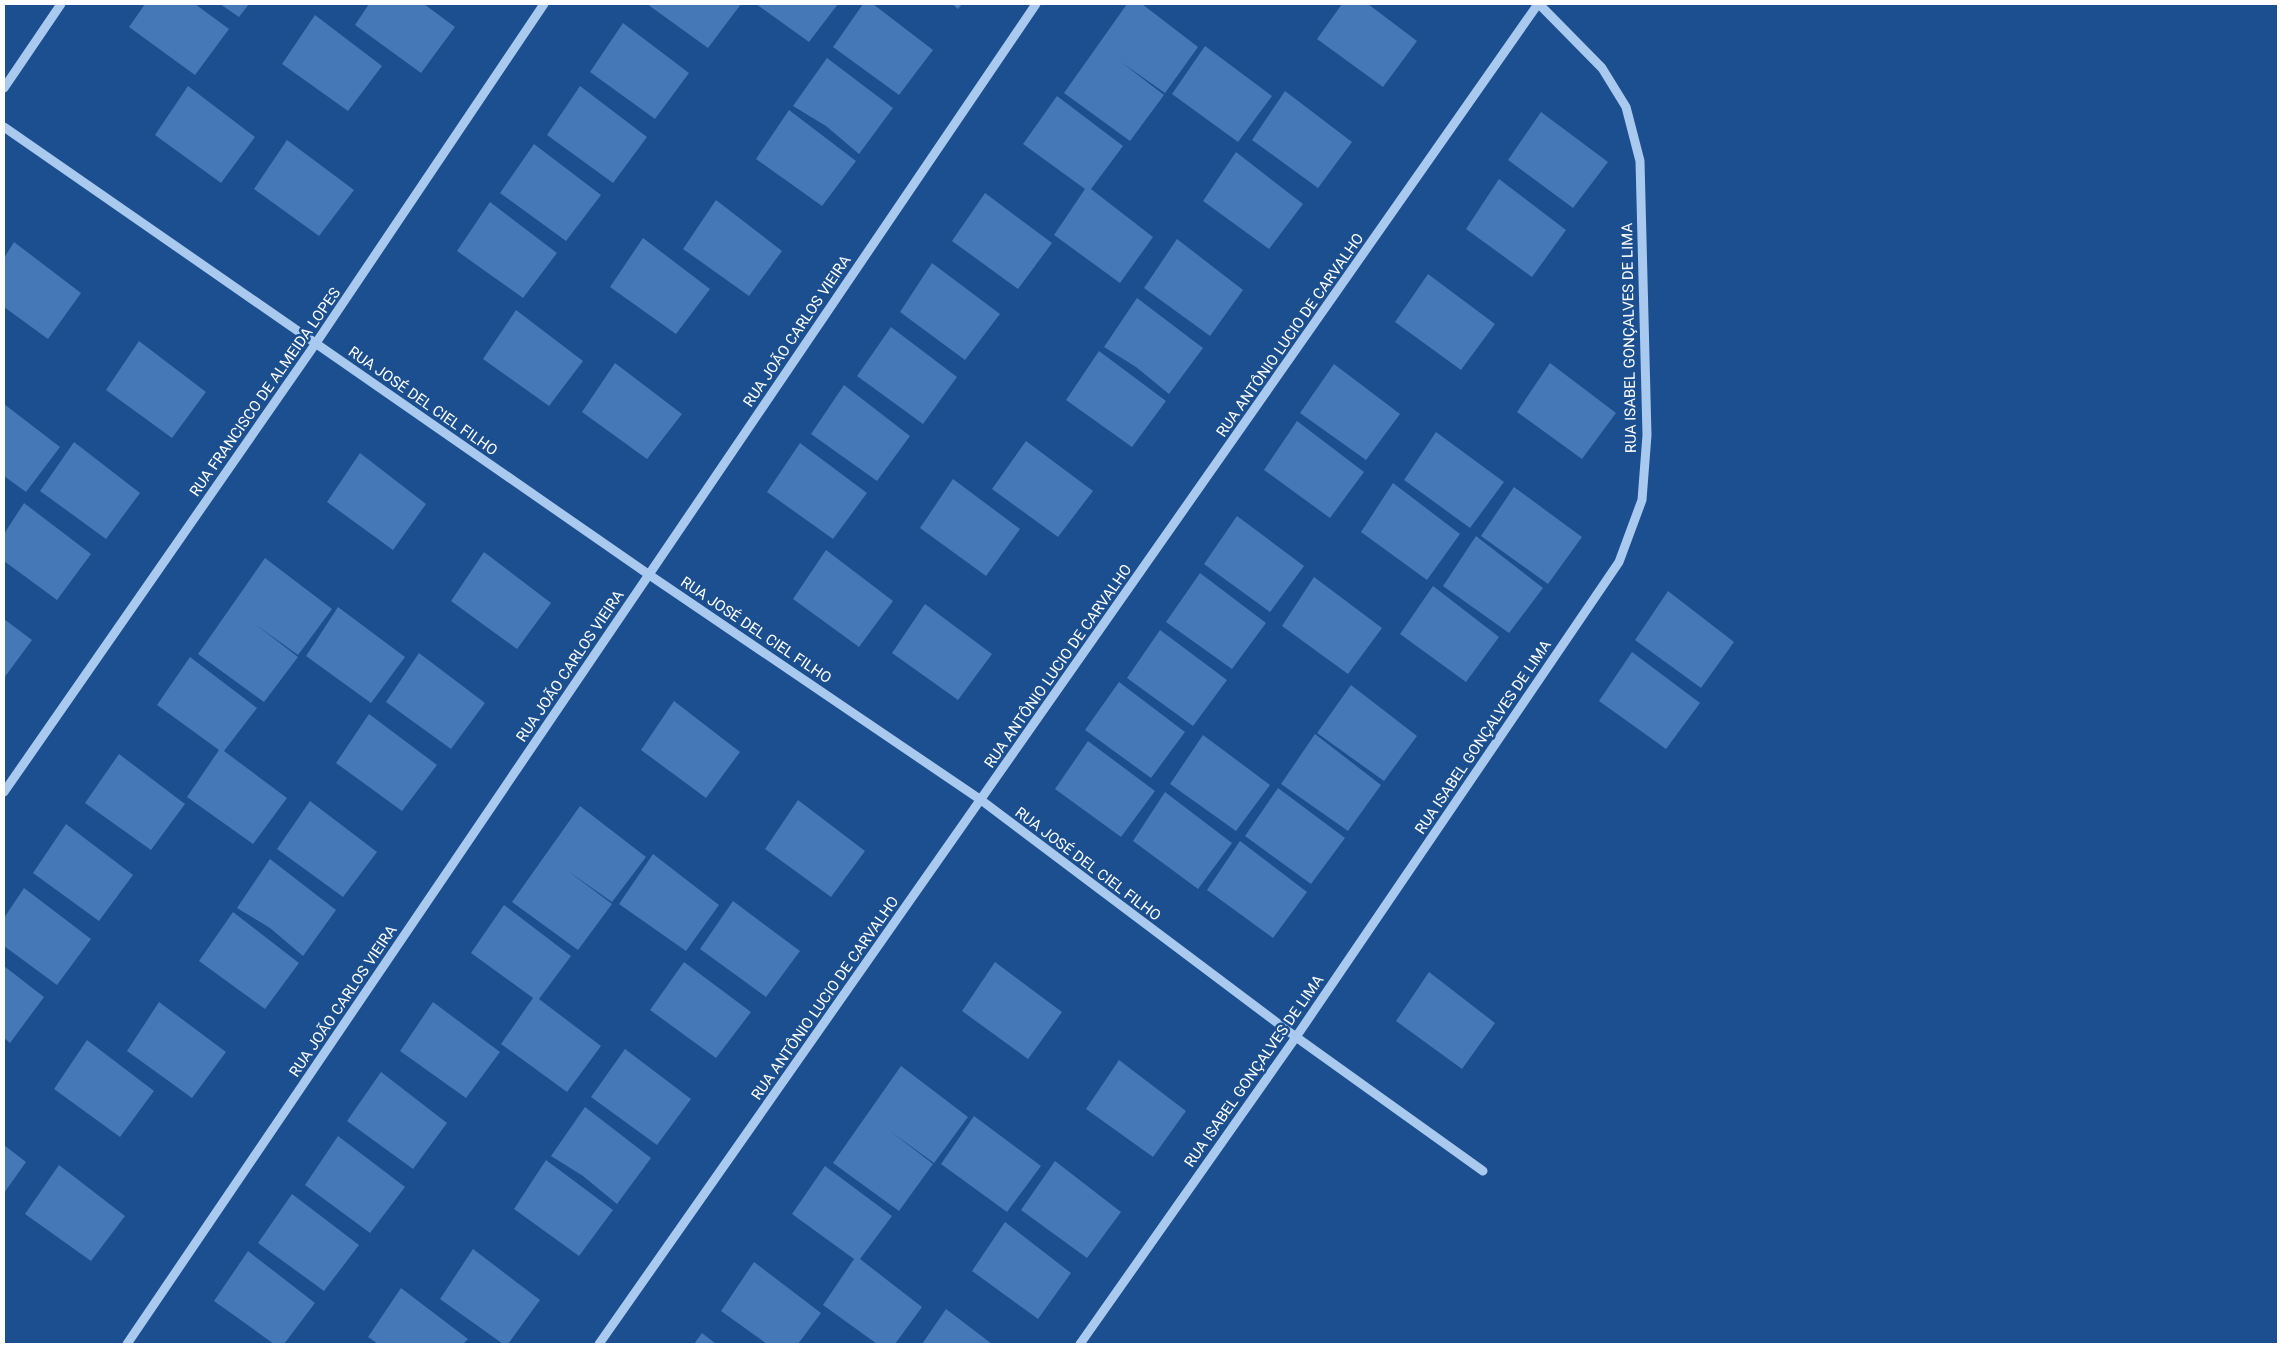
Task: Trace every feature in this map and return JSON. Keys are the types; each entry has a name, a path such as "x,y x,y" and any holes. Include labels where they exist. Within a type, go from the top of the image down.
{"street":[{"path":"4,88 61,4"},
{"name":"RUA FRANCISCO DE ALMEIDA LOPES","path":"4,792 316,343 544,4"},
{"name":"RUA JOÃO CARLOS VIEIRA","path":"128,1344 1036,4"},
{"name":"RUA ISABEL GONÇALVES DE LIMA","path":"1080,1344 1296,1037 1620,562 1642,500 1647,435 1640,161 1626,107 1602,68 1539,4"},
{"name":"RUA ANTÔNIO LUCIO DE CARVALHO","path":"599,1344 1539,4"},
{"name":"RUA JOSÉ DEL CIEL FILHO","path":"4,127 648,574 981,800 1296,1037 1483,1171"}],"building":[{"path":"145,4 195,4 229,29 195,75 129,27"},
{"path":"220,4 249,4 239,17"},
{"path":"369,4 424,4 455,27 421,73 355,25"},
{"path":"647,4 741,4 708,48"},
{"path":"756,4 838,4 809,42"},
{"path":"863,4 873,4 933,50 899,95 833,47"},
{"path":"952,4 962,4 958,9"},
{"path":"1127,4 1142,4 1198,47 1165,93 1121,62 1164,95 1130,141 1064,93"},
{"path":"1342,4 1368,4 1417,41 1383,87 1317,39"},
{"path":"315,15 382,66 348,111 282,64"},
{"path":"623,23 689,73 655,119 590,72"},
{"path":"1205,46 1272,96 1238,142 1172,94"},
{"path":"827,58 893,108 859,154 826,126 793,106"},
{"path":"188,86 255,137 221,183 155,135"},
{"path":"580,86 647,137 613,183 547,135"},
{"path":"1285,91 1352,142 1318,188 1252,140"},
{"path":"1057,96 1123,146 1091,189 1153,237 1120,283 1054,235 1085,189 1023,144"},
{"path":"789,110 856,161 822,206 756,159"},
{"path":"1541,112 1608,162 1573,208 1508,160"},
{"path":"287,140 354,190 319,236 254,189"},
{"path":"534,144 601,195 566,241 500,193"},
{"path":"1236,152 1303,204 1269,249 1203,201"},
{"path":"1499,179 1566,230 1532,277 1466,229"},
{"path":"985,193 1052,243 1018,289 952,241"},
{"path":"716,200 782,251 749,296 683,249"},
{"path":"490,202 557,253 523,298 457,251"},
{"path":"643,238 710,289 676,334 610,287"},
{"path":"1177,239 1243,290 1210,336 1144,288"},
{"path":"14,242 81,293 48,339 4,307 4,258"},
{"path":"932,263 1000,314 965,360 900,312"},
{"path":"1428,274 1495,324 1461,370 1395,322"},
{"path":"1137,298 1203,348 1169,394 1136,367 1104,347"},
{"path":"516,310 583,361 549,406 483,359"},
{"path":"891,327 957,377 923,424 857,376"},
{"path":"139,341 206,392 172,438 106,390"},
{"path":"1099,351 1166,401 1132,447 1066,400"},
{"path":"615,363 682,414 647,459 582,412"},
{"path":"1550,363 1616,413 1582,459 1517,412"},
{"path":"1334,364 1400,414 1366,460 1300,413"},
{"path":"844,385 910,436 877,481 811,434"},
{"path":"4,404 60,447 26,492 4,476"},
{"path":"1297,421 1364,472 1330,518 1264,470"},
{"path":"1436,432 1504,482 1470,528 1404,480"},
{"path":"1026,441 1093,491 1058,537 992,489"},
{"path":"74,442 140,493 106,539 40,491"},
{"path":"800,443 867,493 833,539 767,492"},
{"path":"360,453 426,504 393,550 327,502"},
{"path":"953,479 1020,529 986,576 920,528"},
{"path":"1393,483 1460,534 1427,580 1361,532"},
{"path":"1514,487 1582,537 1548,584 1481,536"},
{"path":"24,503 91,554 57,600 4,561 4,534"},
{"path":"1237,516 1304,566 1270,612 1204,564"},
{"path":"1476,536 1543,588 1509,633 1443,586"},
{"path":"826,550 893,601 859,647 793,599"},
{"path":"484,552 551,603 517,649 451,601"},
{"path":"265,558 332,609 298,655 255,624 298,657 264,702 198,654"},
{"path":"1200,573 1266,623 1232,669 1166,622"},
{"path":"1314,577 1382,628 1348,674 1282,626"},
{"path":"1433,586 1499,637 1466,682 1400,634"},
{"path":"1668,591 1734,642 1701,688 1635,640"},
{"path":"925,604 992,654 958,700 892,653"},
{"path":"338,607 405,657 371,703 306,656"},
{"path":"4,619 32,640 4,678"},
{"path":"1160,630 1227,680 1193,726 1127,678"},
{"path":"1632,652 1700,703 1666,749 1599,701"},
{"path":"419,653 485,703 451,749 386,702"},
{"path":"190,657 257,708 224,751 287,798 253,844 187,797 219,750 157,705"},
{"path":"1119,682 1185,732 1151,778 1085,730"},
{"path":"1351,685 1417,736 1384,781 1317,733"},
{"path":"674,701 740,752 706,798 641,750"},
{"path":"369,714 437,765 402,811 336,763"},
{"path":"1315,734 1381,785 1348,831 1281,784"},
{"path":"1203,735 1270,785 1236,831 1170,784"},
{"path":"1088,741 1155,791 1121,837 1055,789"},
{"path":"119,754 185,804 151,850 85,803"},
{"path":"1278,788 1345,838 1311,884 1245,836"},
{"path":"1165,792 1232,843 1198,889 1133,841"},
{"path":"798,800 865,851 831,897 765,849"},
{"path":"310,801 377,852 343,897 277,849"},
{"path":"580,806 646,857 612,902 568,871 612,904 578,950 512,902"},
{"path":"66,824 133,875 99,921 33,873"},
{"path":"1240,841 1307,892 1273,938 1207,890"},
{"path":"653,854 719,905 686,951 619,904"},
{"path":"270,859 336,910 303,956 270,928 237,908"},
{"path":"24,888 91,939 57,985 4,946 4,918"},
{"path":"733,901 800,951 766,997 700,949"},
{"path":"504,905 571,956 539,999 601,1046 567,1092 501,1044 533,998 471,953"},
{"path":"233,912 299,963 265,1009 199,961"},
{"path":"684,962 751,1012 716,1058 650,1010"},
{"path":"995,962 1062,1012 1028,1059 962,1011"},
{"path":"4,966 44,997 10,1043 4,1038"},
{"path":"1429,972 1495,1023 1462,1069 1396,1021"},
{"path":"159,1002 226,1052 192,1098 127,1051"},
{"path":"433,1002 500,1052 466,1098 400,1051"},
{"path":"87,1040 154,1091 120,1137 54,1089"},
{"path":"625,1049 691,1099 657,1145 591,1097"},
{"path":"1119,1060 1186,1111 1153,1157 1086,1109"},
{"path":"901,1066 968,1117 934,1163 890,1131 933,1164 899,1211 833,1163"},
{"path":"381,1072 447,1123 413,1169 347,1121"},
{"path":"585,1107 651,1158 617,1204 583,1176 551,1156"},
{"path":"974,1116 1041,1166 1007,1212 941,1164"},
{"path":"338,1136 405,1187 370,1233 305,1185"},
{"path":"4,1145 26,1162 4,1193"},
{"path":"546,1160 613,1210 579,1256 514,1209"},
{"path":"1055,1161 1121,1212 1087,1258 1021,1210"},
{"path":"59,1165 125,1216 91,1261 25,1214"},
{"path":"825,1166 892,1216 860,1259 922,1307 895,1344 877,1344 823,1305 854,1259 792,1214"},
{"path":"292,1194 359,1245 324,1291 258,1243"},
{"path":"1005,1222 1071,1273 1038,1319 972,1271"},
{"path":"473,1249 540,1300 508,1344 503,1344 440,1299"},
{"path":"248,1251 315,1303 284,1344 274,1344 214,1301"},
{"path":"754,1262 821,1313 798,1344 767,1344 721,1311"},
{"path":"401,1288 468,1339 463,1344 378,1344 368,1337"},
{"path":"946,1309 992,1344 922,1344"},
{"path":"702,1333 716,1344 694,1344"}]}
